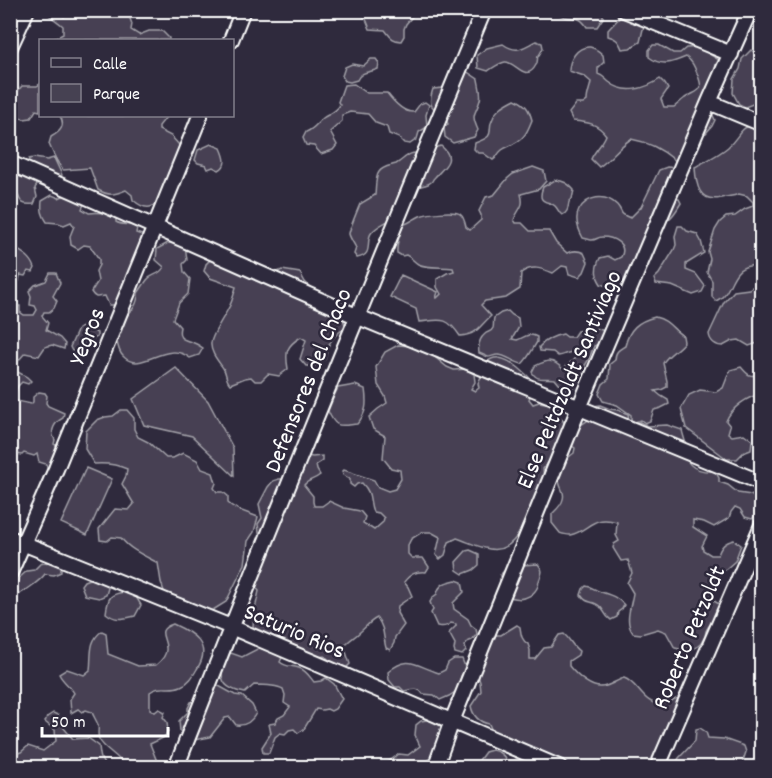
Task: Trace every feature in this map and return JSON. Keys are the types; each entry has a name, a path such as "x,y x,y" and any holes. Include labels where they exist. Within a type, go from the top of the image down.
{"street":[{"path":"10,47 27,10"},
{"path":"231,39 243,10"},
{"name":"Defensores del Chaco","path":"176,768 356,316 484,10"},
{"path":"624,10 731,54"},
{"name":"Else Peltdzoldt Santiviago","path":"435,768 579,408 750,10"},
{"path":"709,102 762,123"},
{"name":"Yegros","path":"10,573 17,541 56,469 200,117"},
{"path":"10,163 356,316 762,483"},
{"name":"Roberto Petzoldt","path":"657,768 762,525"},
{"name":"Saturio Rios","path":"17,541 231,627 561,768"}],"green space":[{"path":"45,11 58,11 64,17 71,11 96,11 107,14 118,11 129,16 132,24 131,30 139,35 149,31 162,31 169,39 54,39 63,34 63,26"},
{"path":"357,11 417,11 406,24 401,41 398,41 385,30 370,29 366,19"},
{"path":"550,11 603,11 603,18 597,27 587,27 580,20"},
{"path":"622,15 646,25 640,42 630,48 622,49 617,40 608,36 608,30"},
{"path":"536,41 542,43 543,48 538,56 537,64 528,72 505,62 488,71 478,68 477,55 487,48 503,44 512,49 520,49"},
{"path":"653,45 659,45 673,53 680,53 686,48 703,47 706,52 719,60 716,64 712,88 719,96 720,102 712,113 715,120 706,133 700,134 676,161 655,147 631,139 599,167 591,159 606,135 591,124 573,121 569,113 576,104 583,104 587,101 591,82 584,76 569,71 570,62 578,51 585,47 596,49 603,55 604,62 598,68 598,74 615,86 628,89 648,86 660,79 668,89 661,99 664,107 674,107 699,90 699,79 693,64 686,57 667,63 658,62 649,57 649,50"},
{"path":"751,50 759,56 761,61 761,102 745,107 739,104 733,93 734,79 740,69 742,59"},
{"path":"371,59 376,59 379,63 378,69 364,73 357,80 345,81 342,76 345,67 352,64 363,66"},
{"path":"466,71 478,79 481,93 474,114 478,130 474,137 453,143 445,137 444,127 448,124 445,117 432,106 431,95 433,89 443,88 452,74"},
{"path":"354,84 367,93 387,93 406,111 414,112 420,104 425,102 429,105 426,115 427,127 419,132 417,139 410,144 404,143 389,134 387,127 376,123 368,114 350,112 342,115 342,121 330,132 337,145 333,150 321,154 314,146 306,145 303,138 306,132 338,108 344,85"},
{"path":"39,85 39,111 36,110 31,118 18,117 11,120 11,95 22,86"},
{"path":"515,99 524,105 531,116 532,120 526,133 521,139 502,150 493,160 483,153 478,153 474,149 475,143 489,135 491,123 497,112"},
{"path":"60,117 166,117 159,126 159,130 171,136 180,146 169,181 160,198 150,207 145,207 133,200 132,195 126,190 112,194 98,190 90,168 63,170 49,144 51,137 61,128"},
{"path":"761,124 761,271 753,266 739,270 727,291 716,301 712,297 712,281 707,272 710,259 708,252 715,230 726,217 735,216 753,206 753,202 747,196 739,194 714,199 703,195 696,180 695,167 724,150 745,128"},
{"path":"211,144 221,148 224,155 225,163 219,170 213,167 208,169 206,165 195,160 198,150"},
{"path":"441,146 449,159 445,166 431,182 412,189 400,197 392,218 372,232 368,251 357,258 354,254 356,248 349,232 360,204 375,195 379,172 410,154 421,154"},
{"path":"54,158 62,175 40,182 35,188 37,197 34,204 25,204 15,189 11,188 10,173 21,177 28,176 27,164 29,159 47,160"},
{"path":"533,167 544,171 546,181 539,189 521,194 522,205 514,220 516,223 522,223 530,231 549,231 556,243 567,253 580,251 584,253 588,262 579,277 569,274 567,267 562,266 553,273 537,268 525,270 521,273 520,289 506,298 485,301 481,305 491,316 475,332 460,336 451,325 442,320 419,322 416,309 390,297 401,275 438,292 437,298 441,294 437,287 437,279 454,271 453,268 422,266 408,256 397,253 403,225 423,215 452,212 461,215 466,227 470,230 481,220 479,211 486,197 494,195 513,174"},
{"path":"667,167 678,168 668,199 679,199 681,203 669,219 653,226 648,231 628,283 616,289 601,284 596,271 600,258 608,256 615,260 621,257 623,248 611,238 601,237 592,240 583,238 577,224 579,210 591,199 602,198 612,201 622,214 630,218 641,207 659,170"},
{"path":"555,180 566,183 574,190 567,210 562,215 555,206 541,197 543,187"},
{"path":"67,194 85,201 82,209 89,213 110,215 116,217 116,222 135,226 136,233 145,239 136,254 133,272 123,285 123,293 117,305 109,305 105,296 96,297 91,292 98,281 96,271 99,259 90,246 84,245 78,249 71,245 70,236 74,226 71,222 64,225 47,222 44,217 42,201 52,195 59,198"},
{"path":"678,226 697,234 704,253 686,264 686,270 696,274 705,286 702,292 693,295 672,286 656,284 654,279 674,250"},
{"path":"178,241 185,245 187,260 183,264 184,272 190,279 188,294 179,303 173,319 180,327 181,337 203,348 199,355 190,358 181,353 172,352 132,362 120,351 118,329 134,308 138,293 147,280 164,267 156,260 157,249"},
{"path":"11,246 28,257 35,268 33,272 28,271 25,276 20,275 19,281 13,278 14,274 11,273"},
{"path":"212,258 262,279 282,270 300,273 316,293 319,308 341,314 346,327 331,340 325,359 315,366 306,366 300,359 306,340 301,337 292,343 288,350 288,369 279,376 268,374 261,381 255,381 251,377 230,384 213,353 211,343 231,304 236,287 210,278 204,271 206,264"},
{"path":"50,273 56,273 60,283 53,296 57,301 54,308 49,312 44,312 42,316 48,323 46,330 60,338 65,344 64,349 52,345 45,347 39,356 25,353 18,361 16,371 31,381 28,384 22,382 15,394 11,394 11,306 20,306 20,312 24,315 34,315 37,310 35,306 30,305 29,291 35,285 46,281"},
{"path":"752,287 759,290 762,306 761,342 749,346 739,340 723,346 714,343 709,334 724,302 734,291"},
{"path":"508,311 518,318 519,327 512,339 517,340 529,335 537,337 537,342 522,364 501,355 488,357 479,353 480,341 492,330 494,318"},
{"path":"655,317 667,322 683,336 684,342 663,363 667,387 655,391 668,400 669,404 654,410 650,421 635,422 631,420 631,415 617,405 603,401 599,394 603,384 609,379 610,364 615,360 617,352 625,346 632,330 639,323"},
{"path":"84,326 97,333 97,337 84,343 85,356 72,351 70,347 78,329"},
{"path":"595,328 605,331 600,343 594,346 584,367 583,377 576,382 576,386 564,390 555,379 539,378 534,375 532,372 535,366 547,361 556,363 563,369 575,359 579,351 558,356 553,352 540,351 539,347 544,342 563,334 573,337 577,331"},
{"path":"398,345 412,346 419,351 431,354 454,370 466,369 474,374 475,382 471,389 475,391 479,388 478,383 481,377 486,376 485,363 492,359 504,359 524,372 535,384 529,399 533,404 539,402 552,404 556,415 562,418 565,425 561,438 555,445 554,455 543,469 543,482 533,502 533,513 526,519 510,544 503,548 488,549 457,538 449,542 445,555 440,559 436,555 440,537 431,532 422,532 411,539 408,554 412,558 423,558 429,567 426,572 414,574 404,582 412,596 398,606 397,613 404,625 395,637 390,650 386,648 380,622 377,618 372,621 344,646 350,664 339,670 325,656 318,657 277,639 264,637 253,626 259,591 248,578 253,553 260,546 258,524 262,518 259,504 273,481 284,479 305,455 322,456 322,461 316,465 320,475 304,485 313,496 314,506 322,506 329,501 344,508 360,511 365,517 363,523 374,530 383,522 384,518 379,513 373,512 369,494 362,483 354,487 342,471 374,480 378,487 388,491 395,489 401,479 400,470 391,468 383,458 385,436 373,429 369,417 387,403 378,385 376,367 385,352"},
{"path":"741,367 750,375 761,374 761,394 740,403 726,421 730,426 728,433 732,436 744,434 752,440 751,450 743,453 737,459 727,459 686,428 681,409 689,395 700,390 716,392 723,388 730,370"},
{"path":"176,368 208,401 233,448 234,476 192,436 144,425 133,399"},
{"path":"355,385 365,389 364,412 357,424 336,424 328,411 334,396 338,388"},
{"path":"39,392 47,396 48,406 64,413 63,418 54,427 53,433 54,444 63,449 49,473 46,464 39,462 37,454 34,456 24,453 17,454 11,462 10,460 10,403 17,401 31,404 33,397"},
{"path":"600,405 628,414 628,421 623,431 625,435 632,435 635,424 640,422 647,426 667,425 682,430 688,462 694,468 715,471 719,482 728,485 738,493 751,495 760,503 761,510 752,519 745,517 740,509 735,507 729,518 714,527 693,520 693,527 707,536 702,546 703,550 711,555 718,555 724,545 734,540 741,545 735,561 711,582 714,601 722,610 708,627 705,637 696,648 684,650 675,648 666,632 658,629 641,634 633,633 630,629 629,619 633,593 627,583 632,573 628,560 621,561 613,548 614,544 619,541 616,535 617,522 602,520 570,535 560,533 552,523 552,514 564,497 559,471 566,459 574,453 575,448 569,444 579,426 587,421 594,406"},
{"path":"121,410 127,410 134,418 134,429 138,437 148,442 166,458 173,458 183,453 197,460 202,469 213,473 216,483 214,488 217,492 223,492 228,496 228,503 231,506 258,517 254,532 248,541 245,564 226,602 213,610 198,614 167,601 158,563 133,549 121,538 112,537 107,541 100,540 99,529 115,509 129,510 134,504 122,484 127,469 111,464 94,464 85,449 86,431 97,420 113,416"},
{"path":"86,468 112,479 87,535 61,523"},
{"path":"470,550 479,554 479,565 463,574 457,570 456,562 466,551"},
{"path":"52,561 61,565 61,572 54,575 45,574 31,587 15,596 12,592 19,578 40,564"},
{"path":"511,564 538,564 540,566 542,572 538,585 530,596 513,598 503,591 500,585 500,575"},
{"path":"92,578 102,580 108,588 106,595 99,598 85,595 81,585"},
{"path":"456,580 462,582 464,592 453,603 454,609 468,619 477,634 467,642 466,651 462,655 455,653 455,644 449,633 456,624 437,626 431,613 433,610 430,602 441,586"},
{"path":"586,586 622,602 624,605 617,617 611,620 600,607 583,598 581,595"},
{"path":"127,592 135,595 141,605 135,616 119,619 106,613 113,595"},
{"path":"173,624 187,631 198,641 203,653 201,661 192,677 184,685 158,688 150,692 150,709 155,712 159,709 165,712 163,717 167,722 168,732 163,738 150,744 156,759 156,767 125,767 101,743 98,737 98,725 92,712 86,710 82,712 78,709 71,713 70,699 74,693 59,674 67,669 84,675 90,670 94,639 102,631 106,633 108,654 138,666 156,665 166,653 163,631"},
{"path":"517,625 520,627 523,639 528,644 530,659 535,659 544,648 551,647 559,635 564,634 579,651 578,655 569,661 569,666 591,685 601,687 624,678 656,704 685,697 658,757 649,768 546,767 535,759 532,748 494,736 489,724 477,718 471,706 481,691 477,673 481,668 484,638 501,635"},
{"path":"265,645 283,655 280,662 301,669 314,682 326,678 334,684 342,699 331,711 316,709 304,729 298,733 294,729 285,734 280,733 275,737 269,753 263,753 262,747 271,733 269,724 275,723 290,707 284,703 283,689 254,685 245,693 230,688 223,681 222,676 225,656 231,653 242,657"},
{"path":"454,659 462,659 466,669 461,676 458,690 440,700 434,695 423,694 417,689 404,691 400,687 395,687 389,680 388,672 402,664 413,663 439,673 445,670 448,663"},
{"path":"217,685 235,695 242,696 252,705 256,713 250,721 242,725 236,725 230,717 225,718 210,737 194,740 180,731 179,721 188,712 191,702 196,701 206,709 212,689"},
{"path":"53,713 58,715 64,728 73,739 88,738 99,746 100,755 107,767 11,767 15,754 28,746 43,751 56,741 55,730 45,722 47,717"},
{"path":"432,719 445,730 430,762 423,767 383,768 399,754 408,755 420,746 415,735 416,725 421,721"},
{"path":"700,728 706,732 708,738 724,739 744,746 746,752 741,767 674,767 695,741 696,729"},
{"path":"492,750 505,758 502,767 474,767 485,752"}]}
